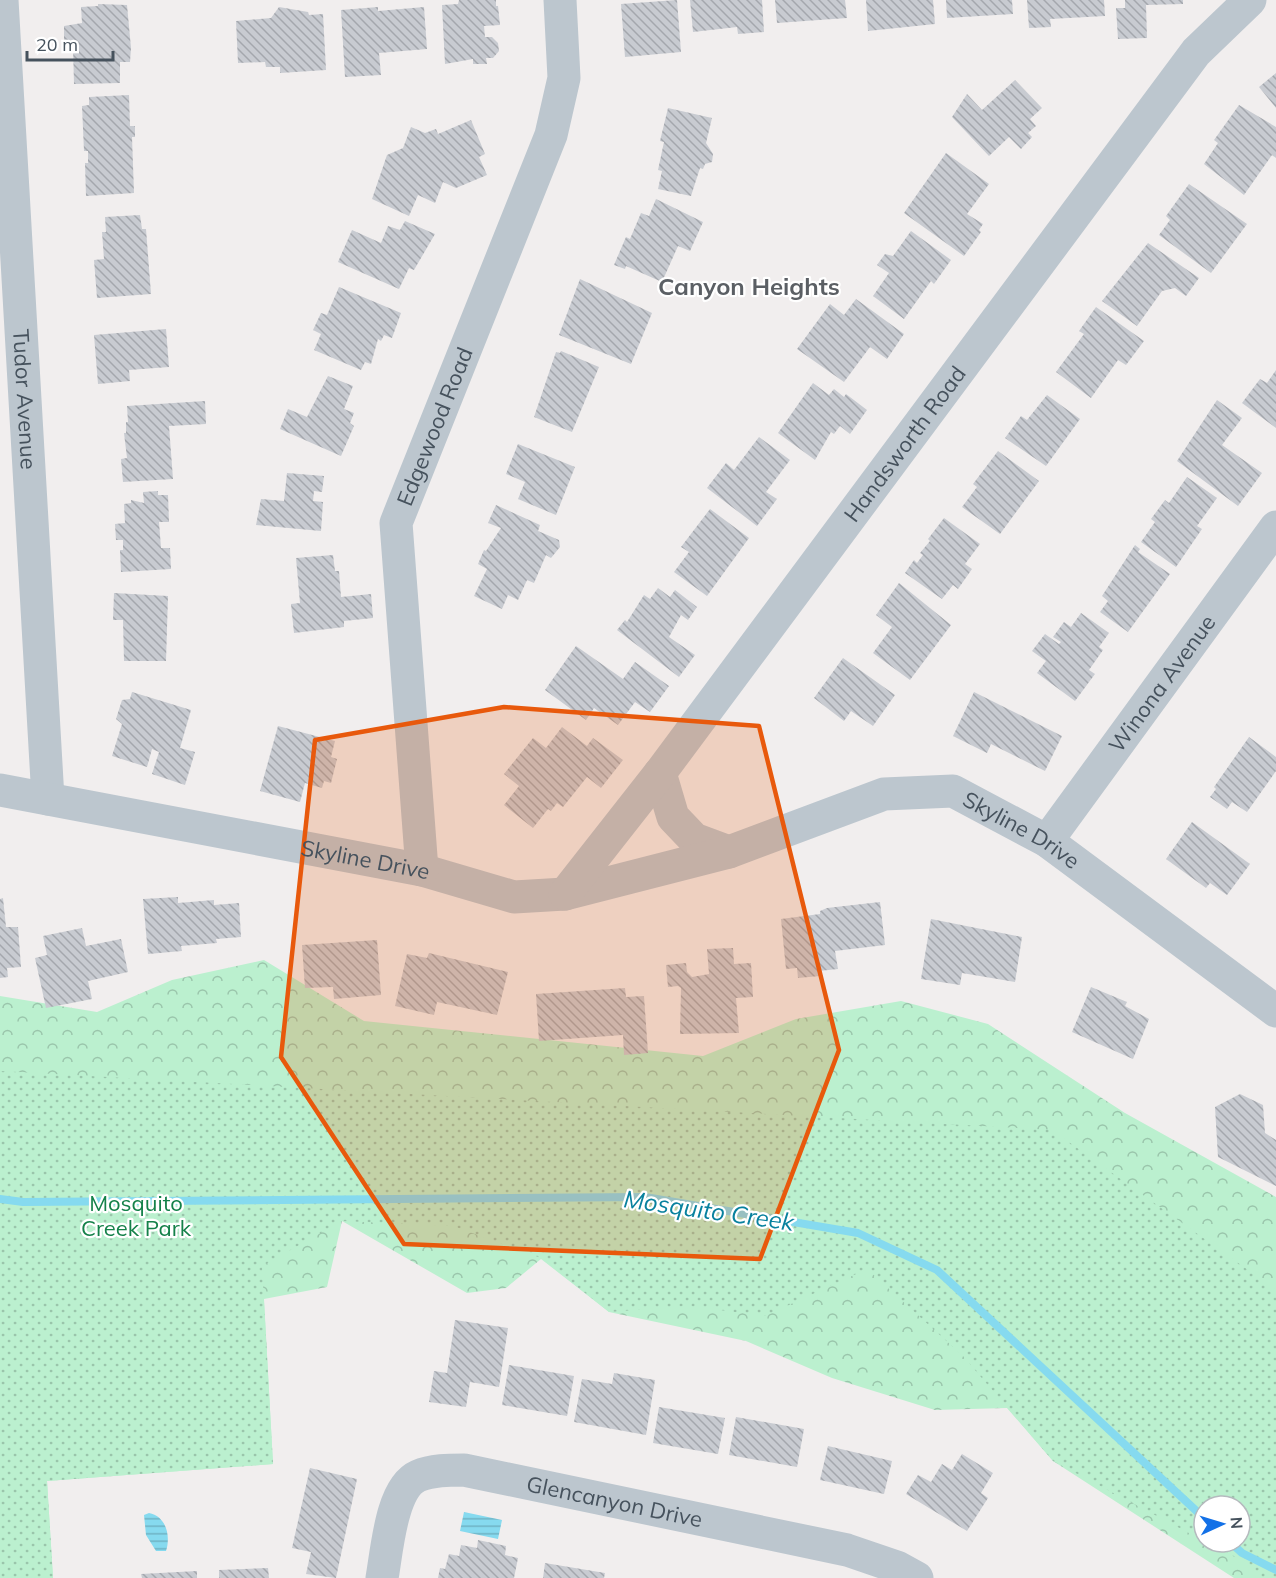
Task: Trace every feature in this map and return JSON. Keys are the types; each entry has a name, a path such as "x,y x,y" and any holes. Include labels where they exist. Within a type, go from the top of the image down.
{"street":[{"name":"Tudor Avenue","path":"2,0 9,304 48,799"},
{"name":"Edgewood Road","path":"422,870 396,523 551,135 564,78 560,0"},
{"name":"Handsworth Road","path":"565,894 660,773 1196,52 1250,0"},
{"name":"Winona Avenue","path":"1047,841 1276,527"},
{"path":"660,773 673,817 694,839 729,852"},
{"name":"Skyline Drive","path":"0,790 422,870 514,897 565,894 729,852 884,794 953,791 1047,841 1276,1011"},
{"name":"Glencanyon Drive","path":"382,1578 398,1497 416,1477 438,1470 464,1470 847,1550 897,1567 917,1578"}],"highlighted area":[{"path":"504,707 759,726 839,1050 760,1259 404,1244 281,1057 315,740"}],"green space":[{"name":"Mosquito Creek Park","path":"264,960 364,1021 703,1056 796,1019 901,1001 988,1024 1125,1113 1276,1197 1276,1578 1234,1578 1197,1554 1252,1554 1252,1494 1192,1494 1192,1551 1053,1461 1007,1408 935,1410 832,1378 746,1341 609,1312 541,1259 506,1288 467,1293 342,1221 327,1287 264,1299 273,1464 47,1481 53,1578 0,1578 0,996 97,1012 172,980"},
{"name":"Mosquito Creek Park","path":"0,1071 1052,1130 1276,1290 1276,1578 1258,1578 1244,1562 1229,1554 1252,1554 1252,1494 1192,1494 1192,1535 1053,1461 963,1356 867,1269 765,1316 688,1306 609,1312 541,1258 453,1226 342,1221 262,1266 273,1464 47,1481 53,1578 0,1578"}],"water":[{"path":"464,1512 502,1520 498,1539 460,1531"},
{"path":"149,1513 160,1518 166,1528 168,1539 166,1551 156,1551 146,1535 144,1515"}],"building":[{"path":"459,0 496,0 500,25 484,26 485,37 492,37 498,43 499,51 493,58 486,58 487,64 473,64 473,59 445,64 442,5 458,4"},
{"path":"677,0 681,52 625,57 621,4"},
{"path":"690,0 762,0 764,32 738,34 737,27 693,32"},
{"path":"775,0 845,0 847,18 777,23"},
{"path":"866,0 933,0 935,24 868,31"},
{"path":"946,0 1012,0 1013,14 947,18"},
{"path":"1027,0 1104,0 1105,16 1050,19 1051,27 1029,28"},
{"path":"1125,0 1183,0 1183,4 1146,5 1147,38 1118,39 1116,8 1125,8"},
{"path":"98,4 127,5 130,62 120,62 120,83 74,84 73,46 64,46 64,26 82,23 81,7 98,6"},
{"path":"279,7 308,12 309,15 323,14 326,70 280,73 280,67 266,67 265,62 238,63 236,21 271,18"},
{"path":"378,7 378,11 424,7 427,49 379,53 381,75 345,77 341,10"},
{"path":"1276,73 1276,108 1259,87"},
{"path":"1015,80 1042,108 1030,119 1036,126 1028,133 1032,137 1021,149 1009,137 989,156 952,117 967,94 982,110"},
{"path":"129,95 130,126 135,126 135,137 132,137 134,193 86,196 85,163 88,163 88,151 84,151 82,106 89,105 89,97"},
{"path":"1239,105 1276,127 1276,158 1272,155 1244,195 1204,164 1218,143 1214,140"},
{"path":"668,108 712,118 706,143 713,154 712,162 705,164 703,169 700,168 691,196 658,189 662,171 658,170 664,142 660,141"},
{"path":"471,120 485,154 479,157 487,175 456,188 443,182 435,203 418,195 409,216 372,199 387,155 403,148 411,127 425,133 436,129 438,134"},
{"path":"946,153 989,184 967,214 983,224 979,230 981,232 964,256 904,213"},
{"path":"1189,184 1247,224 1211,273 1159,235 1170,220 1166,216"},
{"path":"656,199 703,222 690,251 678,246 662,282 626,266 625,269 614,265 626,237 630,239 641,213 649,216"},
{"path":"140,215 142,229 146,229 151,294 97,298 94,260 104,259 102,232 106,232 105,217"},
{"path":"405,221 435,234 414,270 409,268 399,289 338,262 352,230 381,243 388,226 400,230"},
{"path":"911,231 951,260 934,284 931,281 904,319 873,296 889,273 877,265 885,254 893,256"},
{"path":"1148,243 1199,278 1186,296 1175,288 1162,291 1137,326 1102,301"},
{"path":"580,279 652,313 631,364 559,335"},
{"path":"339,287 401,313 392,338 384,335 381,341 378,339 371,364 365,362 361,370 314,350 321,334 313,330 321,313 327,315"},
{"path":"856,299 904,334 887,359 870,347 844,382 797,349 830,304 844,315"},
{"path":"1096,307 1144,341 1126,365 1118,360 1091,398 1056,372 1084,334 1079,331"},
{"path":"166,329 169,367 129,370 130,381 98,384 94,335"},
{"path":"561,351 599,367 572,432 534,417 556,352"},
{"path":"1276,370 1276,428 1242,403 1260,379 1267,383"},
{"path":"328,376 353,386 344,409 354,413 350,423 354,426 341,456 280,429 288,409 307,417"},
{"path":"813,383 829,395 834,389 844,397 846,394 867,410 850,434 840,426 834,434 831,432 815,460 778,433"},
{"path":"1047,395 1080,419 1046,466 1005,438 1021,416 1027,420"},
{"path":"1217,400 1242,418 1222,445 1262,473 1238,506 1177,461"},
{"path":"205,401 206,424 169,426 173,479 123,482 121,459 127,458 124,433 126,433 126,422 128,422 127,406"},
{"path":"759,437 790,460 766,492 777,499 757,526 707,488 726,463 734,470"},
{"path":"518,444 575,467 556,515 518,499 525,482 506,474"},
{"path":"998,451 1039,481 1000,534 962,507 977,487 973,484"},
{"path":"287,473 324,476 322,492 314,491 313,501 323,502 321,531 256,525 261,499 284,501"},
{"path":"1187,477 1217,498 1197,526 1202,529 1176,567 1141,542 1155,522 1151,519 1165,500 1169,503"},
{"path":"158,491 158,495 168,495 169,522 159,522 161,548 170,548 171,569 121,572 120,550 123,550 123,540 116,540 115,524 125,523 124,504 131,503 131,500 144,503 143,492"},
{"path":"496,505 540,525 538,531 559,540 560,547 551,558 546,555 534,583 527,580 518,600 508,595 502,609 474,596 487,569 478,564 484,550 486,551 501,528 488,523"},
{"path":"710,509 749,538 707,596 674,572 689,552 681,547"},
{"path":"944,518 980,544 965,564 972,569 958,589 953,585 942,599 905,573 914,560 917,563 923,555 920,553"},
{"path":"1135,545 1140,549 1138,552 1170,574 1128,632 1100,612 1108,601 1102,596"},
{"path":"333,555 335,571 339,571 341,597 371,594 373,618 344,621 344,627 294,633 291,604 300,603 296,558"},
{"path":"899,583 951,625 910,680 873,653 892,627 876,615"},
{"path":"658,588 670,597 675,590 697,607 688,620 681,615 669,637 695,655 679,677 617,630 625,620 627,622 644,595 650,599"},
{"path":"114,593 168,596 166,661 124,661 123,620 113,620"},
{"path":"1081,613 1109,633 1099,647 1103,650 1089,670 1095,674 1075,701 1037,673 1046,661 1032,651 1045,634 1059,644 1061,642 1053,637 1064,622 1071,627"},
{"path":"576,646 623,679 635,662 669,686 650,712 635,702 618,725 594,708 586,720 545,690"},
{"path":"843,658 895,695 873,726 851,711 844,721 814,698"},
{"path":"132,692 191,710 180,748 195,752 185,785 152,774 159,752 152,749 147,767 112,756 122,724 116,719 122,700 130,699"},
{"path":"974,692 1062,736 1045,771 991,744 987,753 953,736"},
{"path":"278,726 335,741 331,757 337,759 331,783 324,781 322,788 305,783 300,802 260,791"},
{"path":"562,727 587,746 593,738 623,760 601,788 587,777 563,807 557,803 551,811 548,809 533,828 504,805 519,786 504,774 533,738 546,748"},
{"path":"1249,737 1276,757 1276,771 1247,812 1232,802 1227,809 1210,797 1216,789 1214,787"},
{"path":"1192,822 1250,864 1227,895 1210,883 1206,888 1166,859"},
{"path":"178,897 178,903 214,900 214,905 239,903 241,937 216,939 217,943 181,946 182,951 148,954 143,899"},
{"path":"3,898 6,927 18,927 21,967 7,968 8,977 0,978 0,899"},
{"path":"880,902 885,945 835,951 838,969 819,971 820,976 798,978 797,968 786,969 781,919 820,914 820,911 827,908"},
{"path":"931,919 1022,937 1015,982 962,973 960,985 921,979"},
{"path":"82,928 86,946 121,939 128,972 88,981 92,999 46,1008 35,958 47,955 43,936"},
{"path":"377,940 381,995 334,999 333,987 305,988 302,945"},
{"path":"733,948 734,964 751,963 753,997 736,998 739,1033 680,1034 681,988 668,987 666,965 686,963 687,972 692,977 709,974 707,949"},
{"path":"429,953 508,972 497,1015 437,1002 434,1015 395,1006 407,954 427,958"},
{"path":"1091,987 1127,1002 1125,1006 1149,1019 1133,1059 1072,1032"},
{"path":"625,988 626,997 644,996 648,1053 624,1055 623,1035 539,1041 536,994"},
{"path":"1240,1094 1263,1105 1265,1133 1276,1140 1276,1186 1218,1157 1215,1107"},
{"path":"455,1320 508,1328 499,1387 470,1382 466,1407 429,1402 434,1371 447,1373"},
{"path":"509,1365 574,1376 567,1416 502,1405"},
{"path":"614,1373 655,1380 646,1435 574,1422 582,1379 612,1384"},
{"path":"659,1407 725,1418 718,1454 653,1443"},
{"path":"736,1417 804,1429 797,1467 729,1455"},
{"path":"828,1446 892,1461 884,1494 820,1480"},
{"path":"962,1454 993,1473 981,1493 988,1498 967,1531 906,1494 918,1475 931,1482 942,1464 952,1470"},
{"path":"310,1468 357,1479 336,1578 306,1574 311,1552 292,1548"},
{"path":"478,1540 506,1546 505,1555 518,1558 514,1578 438,1578 440,1568 445,1569 449,1554 459,1556 461,1545 477,1548"},
{"path":"545,1563 605,1573 604,1578 543,1578"},
{"path":"268,1568 269,1578 219,1578 219,1570"},
{"path":"197,1571 197,1578 142,1578 141,1574"}],"waterway":[{"name":"Mosquito Creek","path":"0,1199 23,1202 645,1197 858,1233 937,1270 1192,1507"},
{"name":"Mosquito Creek","path":"1244,1554 1276,1570"}],"district":[{"name":"Canyon Heights","path":"749,286"}]}
